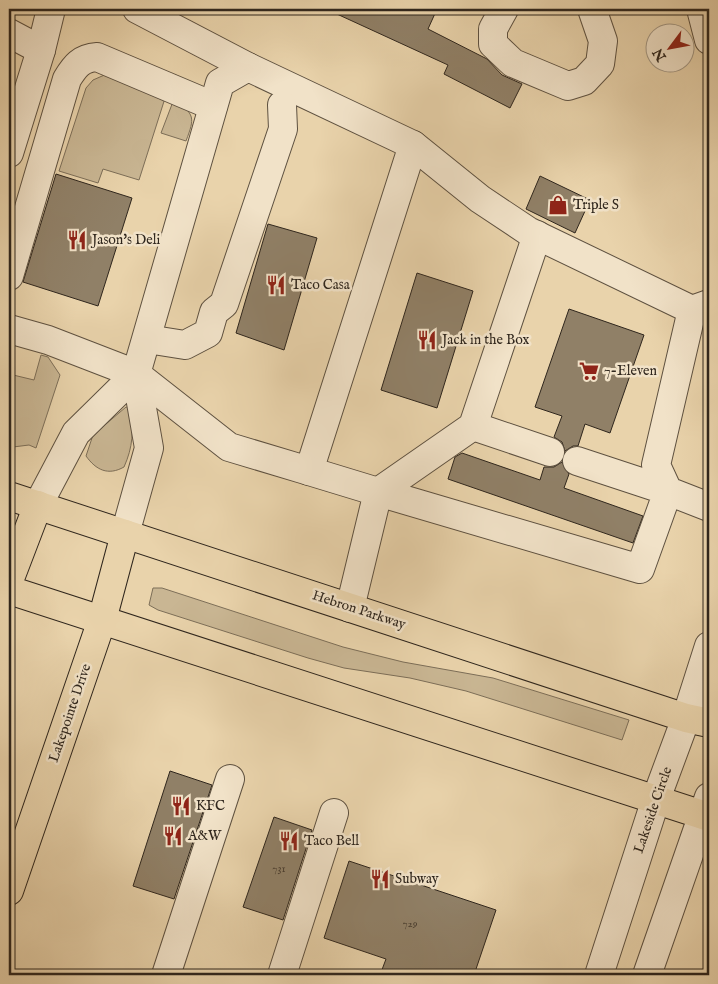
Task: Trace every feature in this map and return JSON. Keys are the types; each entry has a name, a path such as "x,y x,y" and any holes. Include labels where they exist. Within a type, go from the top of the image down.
{"main road":[{"name":"Hebron Parkway","path":"9,496 698,720"},
{"path":"9,581 38,505"},
{"name":"Lakepointe Drive","path":"9,891 102,620 125,534"},
{"path":"9,590 656,799 707,810"}],"street":[{"path":"9,153 41,50 51,9"},
{"path":"9,329 48,340 136,374 229,447 640,569 668,491 656,465 700,307 537,235 480,199 414,145 287,96 248,67 137,9"},
{"path":"504,9 493,29 494,44 513,63 568,86 584,82 600,64 603,41 592,9"},
{"path":"701,9 709,40"},
{"path":"9,33 41,50"},
{"path":"9,276 67,80 76,65 86,58 97,57 213,106"},
{"path":"125,534 149,448 136,374 220,83 248,67"},
{"path":"147,339 185,345 208,333 214,312 224,304 283,129 287,96"},
{"path":"309,471 414,145"},
{"path":"350,608 378,492 474,426 537,235"},
{"path":"38,505 76,433 136,374"},
{"path":"474,426 550,452"},
{"path":"577,461 668,491 709,507"},
{"name":"Lakeside Circle","path":"600,975 656,799 698,720 709,646"},
{"path":"166,975 230,779"},
{"path":"647,975 707,810"},
{"path":"282,975 334,813"}],"shaded area":[{"path":"109,73 166,95 139,180 103,169 98,183 59,171 86,88 93,80"},
{"path":"174,99 186,109 191,117 191,127 186,141 161,133"},
{"path":"41,355 48,357 60,375 36,448 29,445 13,447 9,453 9,374 34,380"},
{"path":"126,407 130,408 132,431 131,445 124,467 113,471 98,468 86,456 93,435"},
{"path":"153,588 162,588 343,647 403,662 493,678 629,720 622,740 466,691 410,678 344,668 158,610 149,605"}],"building":[{"path":"326,9 437,9 428,29 487,59 502,75 522,84 510,108 444,74 448,65"},
{"name":"Jason's Deli","path":"56,174 132,198 98,306 23,282"},
{"name":"Triple S","path":"540,176 590,200 575,233 526,209"},
{"name":"Taco Casa","path":"268,224 317,238 284,350 236,333"},
{"name":"Jack in the Box","path":"417,273 473,291 437,408 381,390"},
{"name":"7-Eleven","path":"569,309 644,335 610,433 585,424 578,446 573,446 565,451 562,442 554,437 562,416 535,407"},
{"path":"462,453 540,480 544,467 554,467 562,462 569,474 564,488 643,516 633,543 448,479 455,457"},
{"path":"170,771 212,785 174,899 133,886"},
{"path":"274,817 312,830 283,920 243,907"},
{"path":"349,861 496,910 474,975 380,975 386,959 324,938"}],"place":[{"name":"Triple S","path":"558,205"},
{"name":"Jason's Deli","path":"77,240"},
{"name":"Taco Casa","path":"276,285"},
{"name":"Jack in the Box","path":"427,340"},
{"name":"7-Eleven","path":"589,371"},
{"name":"KFC","path":"181,806"},
{"name":"A&W","path":"173,836"},
{"name":"Taco Bell","path":"289,841"},
{"name":"Subway","path":"380,879"}]}
